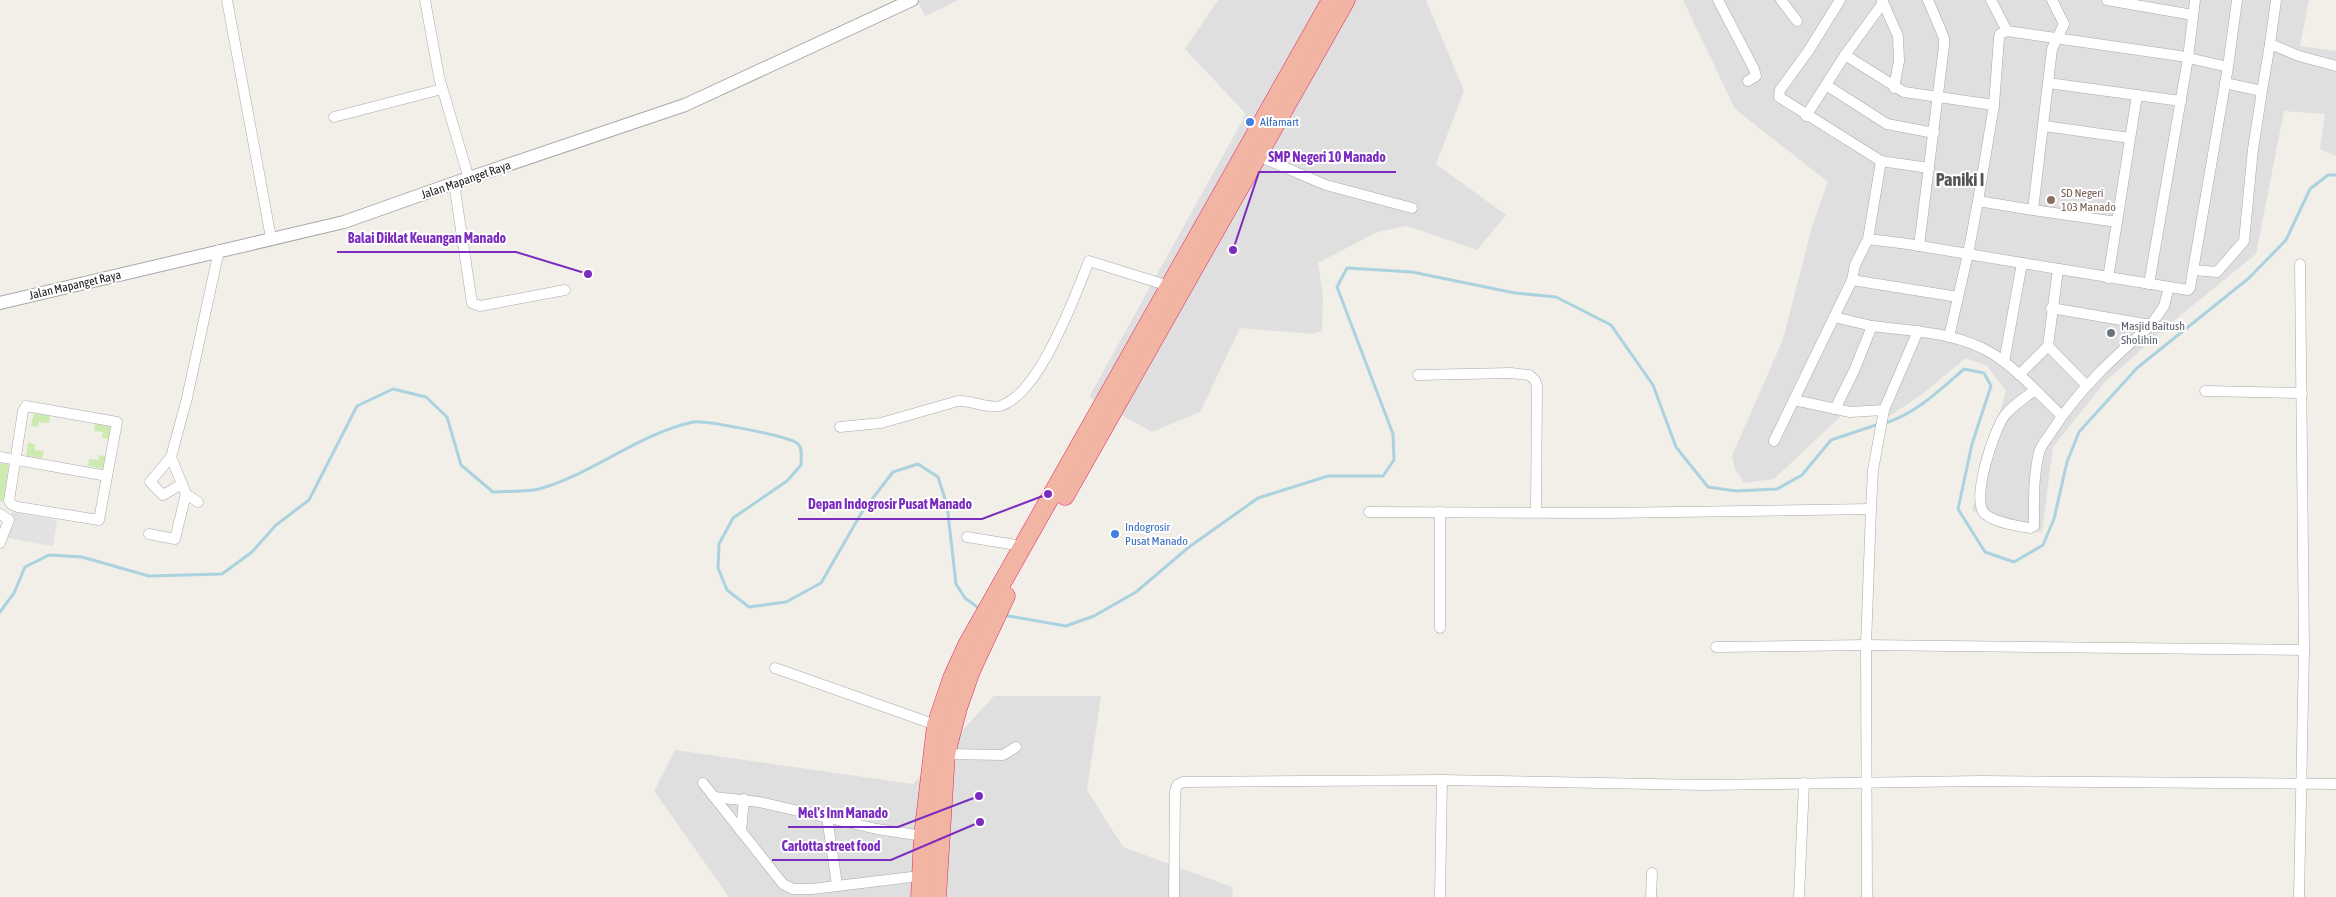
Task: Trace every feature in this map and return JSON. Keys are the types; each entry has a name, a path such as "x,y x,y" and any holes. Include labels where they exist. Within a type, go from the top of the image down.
{"highway":[{"path":"920,897 923,836 936,725 952,678 974,649 1023,546 1085,449 1169,286 1331,0"},
{"path":"999,599 1258,156 1346,0"},
{"path":"937,897 946,754 958,708 971,671 974,649"}],"street":[{"path":"227,0 271,238"},
{"path":"425,0 442,89 469,178"},
{"name":"Jalan Mapanget Raya","path":"0,303 344,222 685,105 912,0"},
{"path":"1718,0 1756,74 1754,79 1748,82"},
{"path":"1782,0 1797,21"},
{"path":"1840,0 1809,50 1778,94 1780,98 1806,116 1881,161 1929,168"},
{"path":"1919,246 1944,42 1928,0"},
{"path":"1991,0 2007,31"},
{"path":"2033,210 2052,49 2064,23 2052,0"},
{"path":"2107,0 2194,15"},
{"path":"2149,284 2188,58 2195,0"},
{"path":"1868,239 2108,278 2189,289 2194,270 2228,68 2237,0"},
{"path":"2194,270 2217,272 2244,241 2253,149 2276,0"},
{"path":"1806,116 1882,1 1896,28 1899,44 1894,88"},
{"path":"1949,338 1978,201 1994,105 2000,34 2007,31 2056,38 2188,58 2228,68"},
{"path":"2270,44 2299,56 2336,66"},
{"path":"1845,55 1881,77 1894,88 1904,92 1994,105"},
{"path":"2048,83 2181,101"},
{"path":"2225,83 2262,91"},
{"path":"1826,85 1887,124 1934,133"},
{"path":"334,117 442,89"},
{"path":"2108,278 2137,95"},
{"path":"2044,126 2130,138"},
{"path":"1258,156 1326,185 1412,208"},
{"path":"1774,441 1852,280 1855,265 1868,239 1881,161"},
{"path":"454,183 472,303 480,306 565,290"},
{"path":"1978,201 2117,222"},
{"path":"184,489 163,495 150,482 171,457 187,398 219,250"},
{"path":"840,427 881,423 958,401 972,401 993,407 1013,400 1028,384 1066,322 1089,261 1169,286"},
{"path":"2004,362 2022,263"},
{"path":"2299,897 2304,650 2300,264"},
{"path":"2019,375 2048,346 2058,269"},
{"path":"1852,280 1958,297"},
{"path":"2035,390 2006,414 1995,435 1981,487 1982,508 1987,516 2008,524 2030,528 2034,526 2035,483 2039,452 2062,416 2086,386 2114,357 2151,325 2164,306 2170,287"},
{"path":"2052,308 2151,325"},
{"path":"1834,318 1949,338 1978,346 2004,362 2062,416"},
{"path":"1835,409 1854,371 1872,326"},
{"path":"1867,897 1866,645 1873,470 1884,410 1918,332"},
{"path":"2048,346 2086,386"},
{"path":"1418,374 1511,373 1529,375 1535,380 1537,386 1536,511"},
{"path":"2205,391 2302,393"},
{"path":"1794,400 1850,412 1884,410"},
{"path":"26,406 114,420 118,425 107,476 101,518 97,521 12,505 9,502 9,496 23,411 26,406"},
{"path":"0,457 107,476"},
{"path":"171,457 184,489 198,502"},
{"path":"149,534 175,540 184,489"},
{"path":"1369,512 1536,511 1608,513 1871,509"},
{"path":"1440,512 1440,628"},
{"path":"0,514 9,520 0,543"},
{"path":"967,537 1023,546"},
{"path":"1716,647 1866,645 2304,650"},
{"path":"774,668 936,725"},
{"path":"946,754 1002,756 1016,748"},
{"path":"1174,897 1175,792 1177,785 1183,782 1442,780 1702,785 1868,782 2336,784"},
{"path":"1440,897 1442,780"},
{"path":"1799,897 1804,783"},
{"path":"703,784 784,884 793,889 920,876"},
{"path":"714,797 744,799 877,829 923,836"},
{"path":"741,831 744,799"},
{"path":"827,817 837,885"},
{"path":"1651,897 1652,873"}],"shaded area":[{"path":"917,0 959,0 925,16"},
{"path":"1218,0 1426,0 1464,91 1436,164 1506,215 1477,250 1407,226 1377,232 1318,263 1323,297 1322,331 1312,334 1240,328 1200,412 1152,432 1089,397 1246,114 1185,49"},
{"path":"1683,0 2309,0 2300,46 2336,51 2336,156 2320,149 2325,114 2284,111 2256,254 2176,319 2105,382 2053,447 2042,532 2010,530 1972,510 2006,391 1987,366 1966,358 1921,395 1891,415 1843,414 1774,479 1744,483 1735,469 1732,456 1783,339 1813,223 1828,182 1735,109"},
{"path":"12,512 57,520 53,546 7,538"},
{"path":"994,696 1101,696 1087,790 1123,847 1232,887 1233,897 729,897 654,791 675,750 913,784"}],"green space":[{"path":"34,413 50,416 49,423 39,422 38,427 31,426"},
{"path":"95,424 111,426 109,439 102,438 103,432 94,431"},
{"path":"28,443 35,444 35,450 44,451 42,458 26,456"},
{"path":"99,455 106,456 104,469 88,466 89,459 98,460"},
{"path":"0,463 9,465 3,502 0,501"}],"waterway":[{"path":"1885,423 1917,408 1964,369 1984,373 1991,386 1972,444 1958,509 1985,552 2014,562 2043,545 2054,519 2067,462 2079,432 2137,368 2249,278 2286,240 2310,189 2328,175 2336,175"},
{"path":"1003,615 1066,626 1094,616 1136,592 1189,547 1258,498 1328,476 1383,476 1394,460 1393,434 1337,287 1347,268 1412,272 1515,293 1556,297 1611,325 1653,385 1676,447 1708,487 1736,491 1777,489 1802,475 1831,440 1879,424"},
{"path":"0,612 14,593 25,567 49,555 82,557 149,576 222,574 252,552 276,525 309,500 357,406 393,389 426,397 447,417 461,465 493,492 539,489 578,474 653,435 693,422 713,423 746,429 778,436 797,443 801,450 801,465 787,481 733,518 719,544 718,568 727,590 749,607 786,602 821,583 862,512 893,472 918,464 938,477 947,505 956,584 965,598 980,609"}],"place":[{"name":"Alfamart","path":"1250,122"},
{"name":"SD Negeri 103 Manado","path":"2051,200"},
{"name":"SMP Negeri 10 Manado","path":"1233,250"},
{"name":"Balai Diklat Keuangan Manado","path":"588,274"},
{"name":"Masjid Baitush Sholihin","path":"2111,333"},
{"name":"Depan Indogrosir Pusat Manado","path":"1048,494"},
{"name":"Indogrosir Pusat Manado","path":"1115,534"},
{"name":"Mel's Inn Manado","path":"979,796"},
{"name":"Carlotta street food","path":"980,822"}],"district":[{"name":"Paniki I","path":"1960,180"}]}
